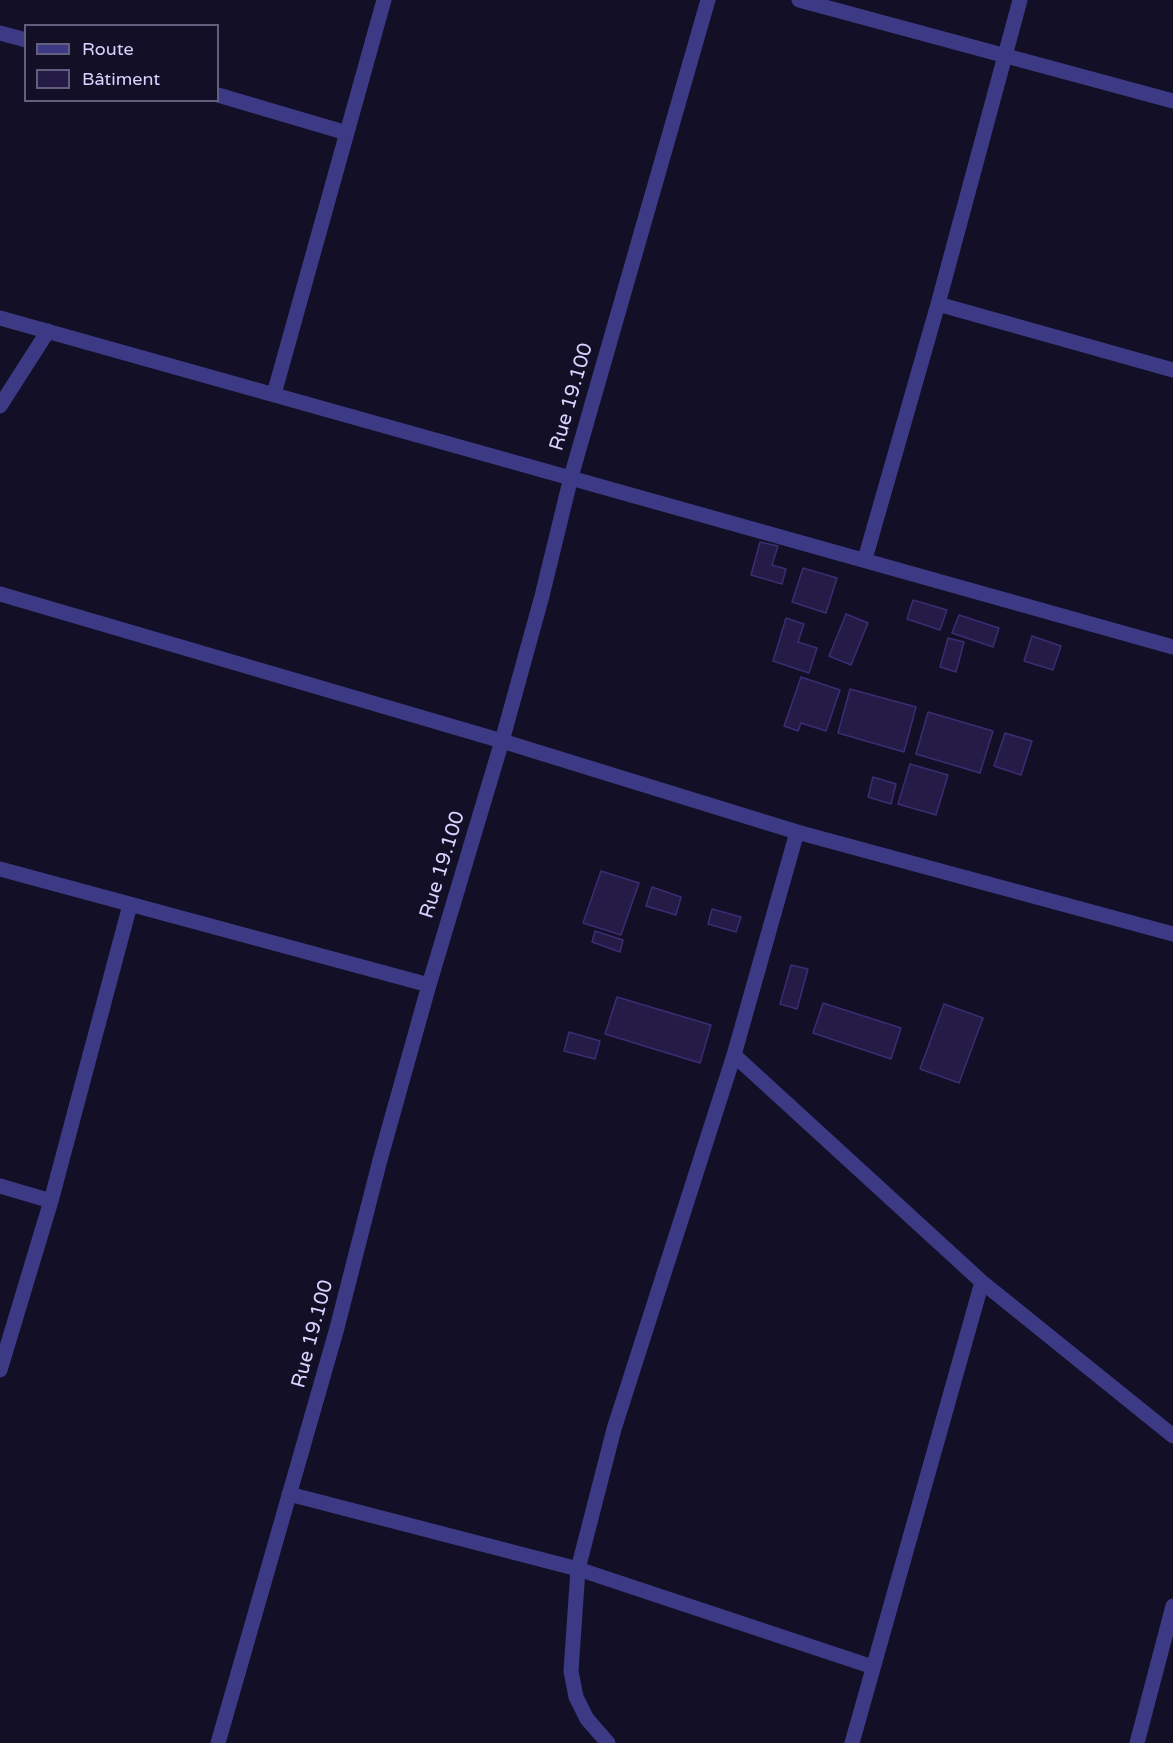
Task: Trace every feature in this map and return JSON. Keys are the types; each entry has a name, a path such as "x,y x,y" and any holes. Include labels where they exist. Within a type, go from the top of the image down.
{"street":[{"path":"274,394 384,0"},
{"name":"Rue 19.100","path":"218,1743 337,1328 377,1171 429,985 502,741 542,596 571,477 708,0"},
{"path":"799,0 1173,101"},
{"path":"865,559 938,304 1020,0"},
{"path":"0,33 24,39"},
{"path":"219,95 346,134"},
{"path":"938,304 1173,370"},
{"path":"0,318 1173,647"},
{"path":"0,406 48,331"},
{"path":"0,594 502,741 797,832 1173,934"},
{"path":"608,1743 587,1719 576,1697 571,1671 578,1569 614,1429 734,1055 797,832"},
{"path":"0,869 429,985"},
{"path":"0,1370 51,1201 130,905"},
{"path":"734,1055 982,1282 1173,1436"},
{"path":"0,1186 51,1201"},
{"path":"852,1743 982,1282"},
{"path":"289,1494 578,1569 873,1667"},
{"path":"1137,1743 1173,1606"}],"building":[{"path":"760,542 778,546 772,565 786,569 782,584 751,575"},
{"path":"803,568 837,578 826,613 792,602"},
{"path":"913,600 947,610 940,630 907,619"},
{"path":"846,614 868,623 851,665 829,656"},
{"path":"959,615 999,628 993,647 952,633"},
{"path":"786,618 804,624 798,642 817,648 809,673 773,661"},
{"path":"1032,636 1061,646 1053,670 1024,661"},
{"path":"948,638 964,642 956,672 940,667"},
{"path":"801,677 840,690 826,731 801,723 798,731 784,726"},
{"path":"850,689 916,707 904,752 838,733"},
{"path":"928,712 993,731 980,773 916,754"},
{"path":"1005,733 1032,741 1021,775 994,766"},
{"path":"910,764 948,775 936,815 898,804"},
{"path":"873,777 896,784 891,804 868,797"},
{"path":"601,871 639,883 621,935 583,923"},
{"path":"652,887 681,897 676,915 646,906"},
{"path":"712,909 741,917 736,932 708,924"},
{"path":"595,931 623,940 620,952 592,942"},
{"path":"791,965 808,969 797,1009 780,1004"},
{"path":"617,997 711,1025 700,1063 605,1034"},
{"path":"823,1003 901,1028 891,1059 813,1033"},
{"path":"944,1004 983,1018 959,1083 920,1069"},
{"path":"569,1032 600,1041 595,1059 564,1051"}]}
